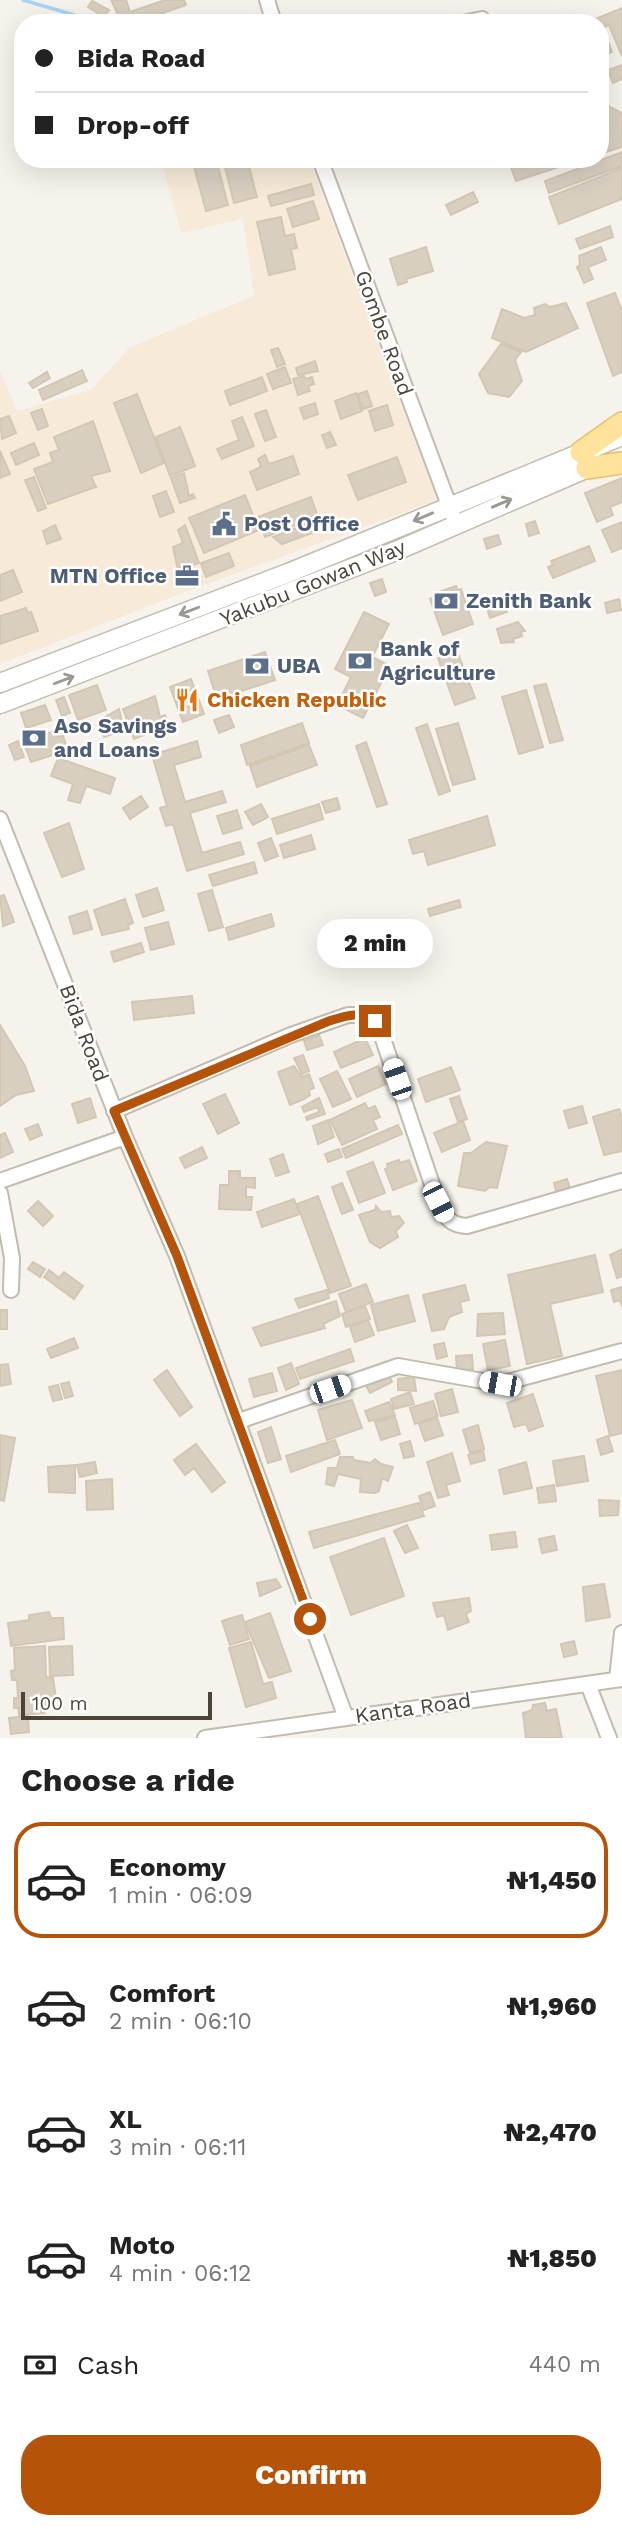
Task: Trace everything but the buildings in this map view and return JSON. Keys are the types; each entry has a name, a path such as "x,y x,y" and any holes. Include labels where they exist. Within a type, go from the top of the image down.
{"main road":[{"path":"584,460 622,423"},
{"path":"584,460 622,463"}],"street":[{"name":"Gombe Road","path":"323,168 452,515"},
{"name":"Yakubu Gowan Way","path":"0,704 285,595 452,515 584,460 622,436"},
{"name":"Yakubu Gowan Way","path":"584,460 622,454"},
{"name":"Yakubu Gowan Way","path":"0,683 288,573 452,515"},
{"name":"Bida Road","path":"0,819 114,1111 177,1256 346,1718"},
{"path":"114,1111 291,1035 348,1015 367,1015 380,1030 438,1202 447,1220 455,1225 467,1226 622,1181"},
{"path":"0,1181 125,1137"},
{"path":"0,1193 12,1258 11,1290"},
{"path":"239,1421 398,1366 500,1384 622,1351"},
{"path":"619,1679 622,1633"},
{"name":"Kanta Road","path":"205,1738 619,1679"},
{"path":"588,1684 609,1738"}],"shaded area":[{"path":"163,168 312,168 437,500 190,590 0,664 0,370 17,411 91,390 130,347 254,296 243,219 181,233"}],"waterway":[{"path":"23,0 71,14"}],"place":[{"name":"Post Office","path":"224,524"},
{"name":"MTN Office","path":"187,576"},
{"name":"Zenith Bank","path":"446,601"},
{"name":"Bank of Agriculture","path":"360,661"},
{"name":"UBA","path":"257,666"},
{"name":"Chicken Republic","path":"187,700"},
{"name":"Aso Savings and Loans","path":"34,738"}],"route":[{"path":"310,1619 177,1256 114,1111 329,1021 348,1015 367,1015 375,1021"}]}
